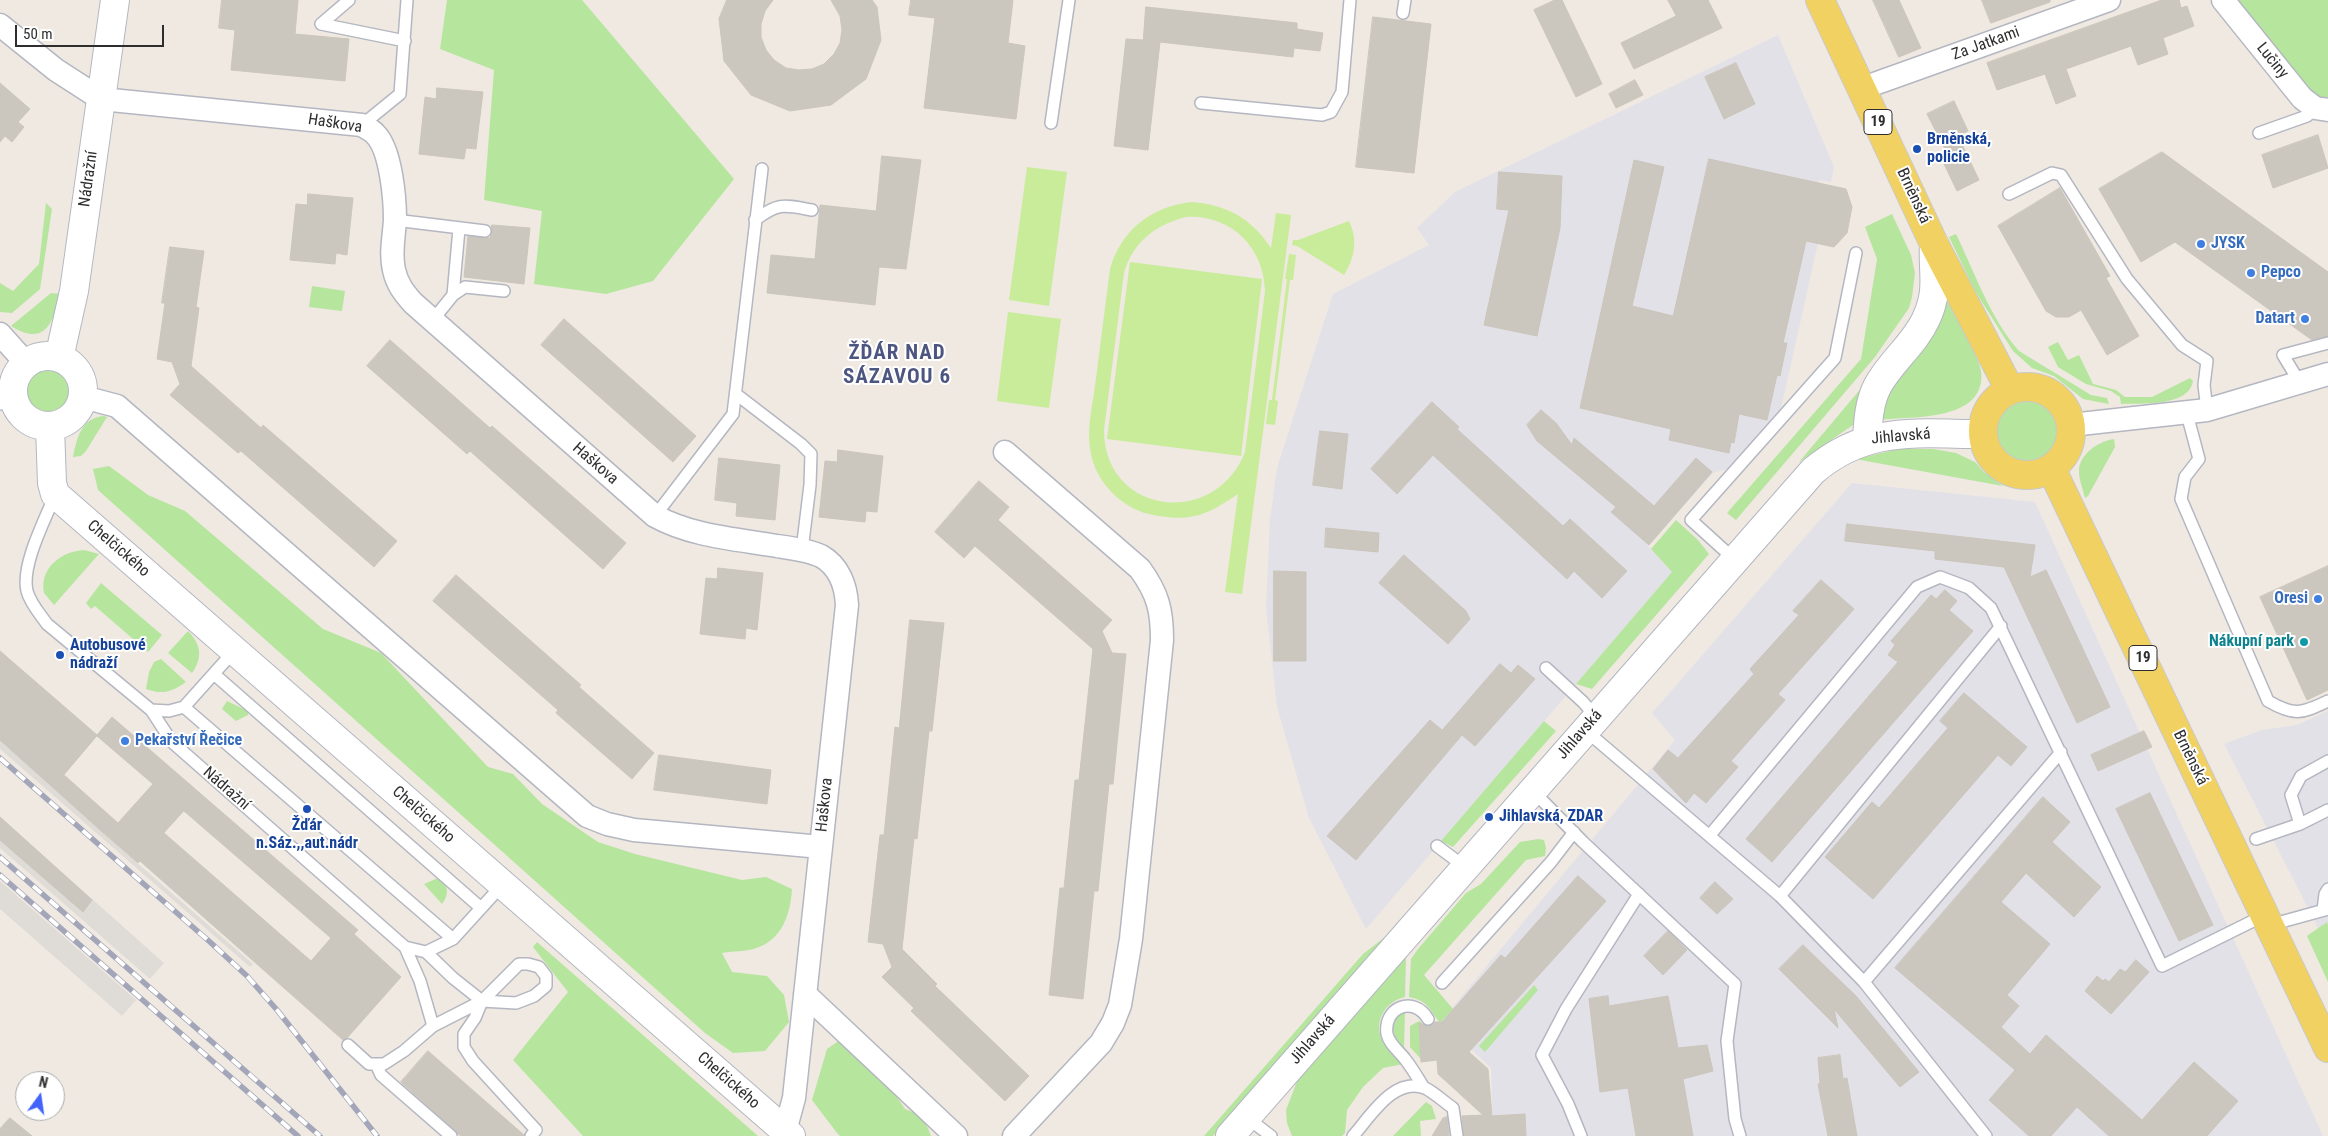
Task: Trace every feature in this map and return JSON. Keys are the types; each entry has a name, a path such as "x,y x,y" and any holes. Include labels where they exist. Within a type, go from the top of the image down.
{"main road":[{"name":"Brněnská","path":"1820,0 1863,88 1934,244 2010,390"},
{"path":"2028,387 2049,393 2062,404 2071,426 2069,446 2060,460 2051,468 2030,475 2013,473 2005,469 1991,456 1983,434 1985,418 1992,405 2010,390 2028,387"},
{"name":"Brněnská","path":"2051,468 2328,1048"}],"street":[{"name":"Nádražní","path":"59,358 74,291 115,0"},
{"name":"Za Jatkami","path":"1863,88 2109,0"},
{"name":"Lučiny","path":"2223,0 2302,98 2322,109"},
{"path":"0,25 56,70 101,99"},
{"name":"Haškova","path":"101,99 362,125 376,134 382,146 392,179 395,220 392,252 393,270 399,287 413,304 655,516 669,524 689,530 802,550 822,557 836,569 846,589 847,604 794,1098 788,1133"},
{"path":"1867,439 1869,412 1877,387 1912,342 1931,306 1936,280 1933,257 1934,244"},
{"path":"0,334 26,363"},
{"path":"42,356 59,358 73,366 82,380 83,397 81,404 72,417 65,422 50,426 30,422 7,402 14,380 26,363 42,356"},
{"path":"2071,426 2197,412 2328,374"},
{"path":"83,397 117,406 587,816 607,824 634,830 821,847"},
{"path":"50,426 52,483 56,494"},
{"name":"Jihlavská","path":"1238,1126 1813,471 1844,449 1867,439 1912,434 1983,434"},
{"path":"1005,452 1140,569 1156,594 1162,618 1162,640 1131,939 1120,1005 1113,1023 1101,1044 1014,1136"},
{"name":"Chelčického","path":"56,494 788,1133"},
{"path":"805,994 956,1136"}],"lane":[{"path":"349,0 321,24 405,41"},
{"path":"362,125 400,94 407,0"},
{"path":"1051,123 1068,0"},
{"path":"1201,103 1322,116 1331,112 1342,92 1350,0"},
{"path":"1403,13 1405,0"},
{"path":"2260,133 2322,109"},
{"path":"655,516 734,414 762,169"},
{"path":"2009,194 2052,173 2061,175 2127,279 2182,344 2207,361 2204,385 2197,412 2199,460 2185,477 2181,499 2268,701 2284,710 2305,712 2328,701"},
{"path":"755,220 771,208 784,205 812,210"},
{"path":"395,220 485,231"},
{"path":"453,295 459,229"},
{"path":"1734,559 1691,520 1835,358 1856,254"},
{"path":"432,321 453,295 465,286 504,291"},
{"path":"2300,382 2283,356 2328,343"},
{"path":"736,394 802,444 811,454 810,485 802,550"},
{"name":"Nádražní","path":"56,494 27,573 27,591 36,610 48,624 152,710 172,742 405,947 426,952"},
{"path":"1710,835 1917,587 1940,577 1969,588 1991,608 2162,966 2267,920 2326,909 2325,894 2328,889"},
{"path":"1780,896 2001,626"},
{"path":"152,710 169,711 184,707 235,650"},
{"path":"1546,668 1584,702 1590,723 1710,835 1780,896 1864,982 1986,1136"},
{"path":"214,674 481,908"},
{"path":"184,707 453,940"},
{"path":"1864,982 2061,752"},
{"path":"2300,824 2291,795 2301,776 2328,761"},
{"path":"1532,790 1735,984 1727,1041 1735,1119 1740,1136"},
{"path":"2256,839 2300,824 2328,810"},
{"path":"1442,983 1551,862 1574,832"},
{"path":"1437,846 1464,867"},
{"path":"348,1045 363,1060 370,1064 384,1064 404,1052 433,1026 482,1001 519,964 538,967 546,976 546,986 534,996 516,1003 482,1001 453,978 426,952 453,940 503,884"},
{"path":"1580,1136 1568,1104 1542,1055 1566,1009 1639,894"},
{"path":"405,947 420,981 433,1026"},
{"path":"482,1001 475,1018 464,1034 464,1047 473,1061 536,1130 531,1136"},
{"path":"1428,1019 1423,1011 1417,1007 1403,1006 1392,1014 1387,1028 1390,1042 1404,1058 1424,1088 1453,1108 1457,1136"},
{"path":"376,1064 381,1076 451,1136"},
{"path":"1353,1136 1383,1102 1401,1088 1413,1086 1424,1088"},
{"path":"1238,1126 1271,1136"}],"shaded area":[{"path":"1778,35 1834,167 1831,182 1819,180 1806,240 1818,243 1780,413 1730,468 1713,473 1648,546 1672,572 1366,929 1309,818 1277,707 1266,608 1270,519 1277,468 1333,294 1429,245 1417,228 1455,192"},
{"path":"1852,483 2035,502 2323,1136 1493,1136 1491,1068 1441,1021 1675,740 1652,713"},
{"path":"2328,711 2328,947 2224,744 2262,730 2297,725"},
{"path":"0,723 114,822 104,834 253,964 250,967 0,749"},
{"path":"0,817 164,963 150,979 0,848"},
{"path":"0,881 136,1000 122,1016 0,909"}],"green space":[{"path":"447,0 582,0 734,179 653,281 606,294 534,284 542,211 484,200 494,70 440,49"},
{"path":"2234,0 2328,0 2328,97 2320,97 2311,93"},
{"path":"1027,167 1067,172 1049,306 1009,300"},
{"path":"1192,202 1227,210 1246,221 1271,248 1276,213 1291,215 1242,594 1225,592 1238,494 1216,508 1196,516 1175,518 1149,514 1139,511 1120,500 1104,484 1098,474 1091,454 1090,420 1110,269 1122,243 1140,222 1177,204","holes":["1186,217 1217,221 1230,227 1242,236 1251,247 1263,275 1265,291 1245,452 1230,477 1210,493 1187,501 1163,502 1141,495 1122,480 1109,459 1104,430 1124,273 1133,252 1155,230"]},
{"path":"46,203 52,209 40,289 12,313 0,312 0,283 13,291 39,264"},
{"path":"1892,214 1911,255 1915,273 1909,308 1875,357 1736,520 1727,513 1861,359 1877,259 1865,227"},
{"path":"1349,221 1354,235 1354,248 1351,262 1344,275 1297,246 1292,245 1293,240 1298,240"},
{"path":"1956,234 2000,325 2019,351 2091,395 2107,398 2109,404 2083,399 2054,376 2032,368 2013,351 1975,291 1949,237"},
{"path":"1289,254 1296,255 1293,280 1290,280 1275,400 1278,401 1275,425 1266,424 1269,400 1272,400"},
{"path":"1130,262 1262,279 1241,456 1107,439"},
{"path":"312,286 345,291 342,311 309,307"},
{"path":"51,293 61,294 51,322 40,333 23,332 11,326"},
{"path":"1947,301 1980,365 1980,388 1972,400 1960,408 1945,413 1879,420 1881,402 1941,303"},
{"path":"1008,312 1061,319 1049,408 997,401"},
{"path":"2058,342 2068,360 2079,355 2093,384 2116,390 2125,397 2152,397 2190,378 2193,381 2190,389 2174,399 2163,402 2121,404 2120,397 2111,391 2086,384 2058,367 2048,347"},
{"path":"47,367 60,371 66,377 70,390 66,403 60,409 47,413 34,409 28,403 24,390 28,377 34,371"},
{"path":"1874,373 1853,425 1799,462"},
{"path":"2028,396 2041,399 2052,406 2059,417 2062,430 2059,443 2052,454 2041,461 2028,464 2015,461 2004,454 1997,443 1994,430 1997,417 2004,406 2015,399"},
{"path":"104,416 107,417 86,451 81,456 73,457 81,430 90,421"},
{"path":"2114,439 2115,447 2088,496 2085,498 2079,474 2082,459 2091,449 2102,442"},
{"path":"1899,449 1933,449 1956,453 1975,462 1984,472 2003,486 1855,459"},
{"path":"109,466 148,495 185,511 323,629 381,653 488,767 513,774 542,804 598,842 635,854 742,880 766,877 792,889 786,919 776,936 760,947 746,951 722,953 732,972 767,976 784,995 789,1022 765,1051 733,1053 705,1033 98,490 93,469"},
{"path":"1676,520 1698,540 1709,554 1592,689 1576,684 1672,572 1651,549"},
{"path":"84,550 99,554 54,605 44,593 43,584 48,569 67,554"},
{"path":"101,583 162,635 148,652 95,606 91,609 86,603"},
{"path":"188,631 196,641 199,651 198,662 192,673 168,653"},
{"path":"161,659 186,682 167,692 146,689 149,672 154,662"},
{"path":"227,701 248,711 248,715 236,721 222,709"},
{"path":"1544,721 1556,731 1453,847 1441,841"},
{"path":"1544,840 1545,856 1526,860 1424,975 1453,1009 1440,1023 1424,1003 1409,997 1411,959 1466,893 1481,884 1520,842"},
{"path":"438,878 447,889 445,900 442,904 424,884"},
{"path":"2327,922 2328,925 2328,982 2307,936"},
{"path":"1385,937 1213,1136 1204,1136 1363,954"},
{"path":"537,942 758,1136 583,1136 513,1060 568,992 533,947"},
{"path":"1404,956 1406,957 1405,997 1398,999 1387,1007 1380,1019 1379,1026 1384,1044 1403,1064 1383,1068 1363,1087 1347,1110 1345,1133 1342,1136 1292,1136 1287,1123 1286,1110 1298,1079"},
{"path":"1534,985 1538,990 1485,1052 1479,1046"},
{"path":"1405,1012 1404,1048 1397,1042 1392,1028 1397,1016"},
{"path":"1419,1021 1422,1023 1419,1026 1421,1059 1410,1047 1410,1026"},
{"path":"840,1040 890,1087 905,1109 923,1116 931,1136 840,1136 837,1133 812,1100 827,1049"},
{"path":"1426,1102 1432,1106 1436,1119 1420,1121 1421,1136 1393,1136"}],"building":[{"path":"222,0 298,0 295,34 349,39 345,81 231,70 235,30 219,28"},
{"path":"727,0 773,0 765,11 761,24 761,37 766,50 774,60 786,68 799,70 812,69 824,64 834,54 840,43 842,30 840,16 831,0 872,0 877,7 881,40 866,79 831,105 790,111 751,95 724,61 719,19"},
{"path":"911,0 1013,0 1008,43 1025,46 1016,119 924,108 935,18 909,15"},
{"path":"1555,0 1562,0 1602,84 1576,97 1534,10"},
{"path":"1668,0 1708,0 1722,28 1634,69 1621,43 1676,16"},
{"path":"1873,0 1899,0 1921,48 1899,57"},
{"path":"1982,0 2050,0 2050,2 1991,23"},
{"path":"2162,0 2179,0 2181,8 2187,6 2194,26 2163,38 2168,54 2138,65 2131,46 2066,69 2076,96 2056,104 2045,74 1997,90 1987,63"},
{"path":"1146,7 1297,23 1297,29 1323,33 1320,51 1294,48 1293,57 1160,42 1148,150 1114,146 1126,39 1143,40"},
{"path":"1373,17 1431,24 1414,173 1356,167"},
{"path":"1736,63 1755,104 1724,119 1705,77"},
{"path":"1635,80 1643,95 1616,108 1609,94"},
{"path":"0,83 30,109 18,122 24,127 12,142 5,136 0,142"},
{"path":"437,88 483,92 476,149 466,148 464,159 419,154 425,97 436,99"},
{"path":"1954,101 1968,131 1958,136 1979,180 1957,191 1944,164 1951,161 1927,114"},
{"path":"2318,135 2328,168 2273,188 2262,155"},
{"path":"2162,152 2328,272 2328,336 2312,340 2175,242 2141,262 2099,189"},
{"path":"882,156 921,160 906,269 879,267 875,305 767,293 771,255 815,259 820,205 876,211"},
{"path":"1709,159 1846,189 1852,207 1847,233 1834,247 1806,241 1783,343 1787,343 1780,376 1777,375 1767,420 1739,414 1734,443 1731,442 1729,453 1669,440 1671,429 1580,408 1634,160 1664,167 1632,306 1673,316"},
{"path":"1499,172 1562,176 1560,228 1537,336 1484,325 1509,210 1497,209"},
{"path":"2060,188 2110,276 2106,278 2139,336 2107,355 2081,310 2069,317 2056,317 2046,311 1998,226"},
{"path":"308,194 353,198 347,255 336,253 335,264 290,260 296,204 307,205"},
{"path":"492,225 530,228 524,284 464,277 468,236 490,238"},
{"path":"170,247 204,251 196,307 199,308 191,366 261,428 263,425 397,541 374,567 241,451 238,453 170,395 180,384 172,362 157,359"},
{"path":"564,319 696,436 673,462 541,345"},
{"path":"390,340 490,428 492,426 626,543 603,569 470,451 467,454 367,366"},
{"path":"1432,402 1459,427 1457,429 1563,526 1570,519 1627,571 1602,598 1574,571 1567,579 1433,455 1397,494 1371,469"},
{"path":"1541,410 1556,423 1572,445 1574,438 1654,506 1696,458 1712,472 1649,545 1611,512 1616,507 1537,441 1527,425"},
{"path":"1320,431 1348,434 1342,489 1313,485"},
{"path":"838,450 883,456 877,512 866,511 865,522 819,517 825,461 837,462"},
{"path":"719,458 780,465 775,520 736,516 737,503 715,500"},
{"path":"979,481 1009,507 998,520 1112,620 1102,631 1112,653 1126,654 1113,784 1109,784 1098,891 1094,891 1083,999 1049,995 1060,888 1064,888 1075,780 1079,780 1093,649 975,546 964,558 935,532"},
{"path":"1847,524 2035,545 2030,577 2046,570 2110,707 2077,723 2004,567 1935,559 1935,551 1845,541"},
{"path":"1326,528 1379,533 1378,552 1325,547"},
{"path":"1404,555 1466,611 1470,619 1448,644 1379,583"},
{"name":"Nákupní park","path":"2328,566 2328,690 2307,700 2260,597"},
{"path":"718,568 763,573 757,630 746,628 745,639 700,634 706,578 717,579"},
{"path":"1274,571 1306,572 1306,661 1274,661"},
{"path":"456,575 581,685 579,687 654,753 632,779 556,713 558,710 433,601"},
{"path":"1821,580 1854,609 1778,694 1785,700 1731,761 1738,767 1706,803 1694,793 1686,803 1653,769 1668,750 1678,758 1754,674 1750,669 1799,615 1793,611"},
{"path":"1945,590 1957,601 1949,610 1973,631 1772,862 1746,839 1898,662 1888,655 1895,645 1891,641 1931,595 1936,599"},
{"path":"910,620 944,623 917,839 914,838 902,949 937,984 935,986 1029,1076 1005,1101 911,1011 914,1008 882,977 892,967 883,944 868,942 880,835 884,835 895,727 899,728"},
{"path":"0,651 97,735 112,717 358,930 354,934 401,977 347,1038 343,1040 140,861 138,863 107,836 0,740","holes":["97,736 153,784 118,823 64,775","184,811 331,938 311,961 164,833"]},
{"path":"1500,664 1511,673 1518,665 1535,679 1475,746 1462,735 1356,860 1327,836 1430,720 1442,730"},
{"path":"1964,693 2027,747 2011,766 1998,755 1873,899 1825,857 1872,802 1879,808 1948,728 1940,721"},
{"path":"2144,731 2152,747 2098,771 2091,755"},
{"path":"659,755 771,770 767,804 654,790"},
{"path":"2150,793 2213,925 2179,941 2116,809"},
{"path":"2043,797 2070,822 2052,842 2101,887 2074,917 2026,873 2001,902 2050,944 2007,995 2019,1006 2001,1027 2030,1054 2046,1035 2142,1120 2194,1062 2238,1101 2207,1136 2109,1136 2077,1107 2051,1136 2029,1136 1989,1100 2015,1070 1895,968"},
{"path":"0,817 92,900 83,912 0,840"},
{"path":"1578,876 1606,901 1469,1052 1488,1069 1492,1116 1525,1114 1526,1136 1464,1136 1462,1116 1483,1115 1438,1074 1437,1060 1421,1062 1419,1023 1429,1026 1435,1022 1442,1022 1501,955 1505,958"},
{"path":"1715,882 1733,899 1717,914 1700,898"},
{"path":"1668,931 1687,950 1663,975 1644,956"},
{"path":"1803,945 1856,996 1919,1072 1900,1087 1834,1009 1838,1028 1779,969"},
{"path":"2136,960 2149,972 2111,1014 2085,991 2097,976 2103,981 2105,979 2109,982 2120,969 2125,972"},
{"path":"1608,996 1609,1006 1668,996 1678,1048 1707,1045 1713,1071 1683,1079 1693,1136 1636,1136 1628,1088 1600,1092 1589,999"},
{"path":"428,1051 524,1136 461,1136 458,1134 401,1082"},
{"path":"1840,1055 1843,1079 1847,1078 1857,1136 1828,1136 1818,1084 1820,1083 1818,1058"},
{"path":"1447,1117 1449,1136 1432,1136 1443,1118"},
{"path":"10,1118 32,1136 0,1136 0,1129"}],"railway":[{"path":"0,758 247,976 277,1010 377,1136"},
{"path":"0,857 320,1136"},
{"path":"0,875 298,1136"}],"place":[{"name":"Brněnská, policie","path":"1917,149"},
{"name":"JYSK","path":"2201,244"},
{"name":"Pepco","path":"2251,273"},
{"name":"Datart","path":"2305,319"},
{"name":"Oresi","path":"2318,599"},
{"name":"Nákupní park","path":"2304,642"},
{"name":"Autobusové nádraží","path":"60,655"},
{"name":"Pekařství Řečice","path":"125,741"},
{"name":"Žďár n.Sáz.,,aut.nádr","path":"307,809"},
{"name":"Jihlavská, ZDAR","path":"1489,817"}],"district":[{"name":"ŽĎÁR NAD SÁZAVOU 6","path":"897,366"}]}
